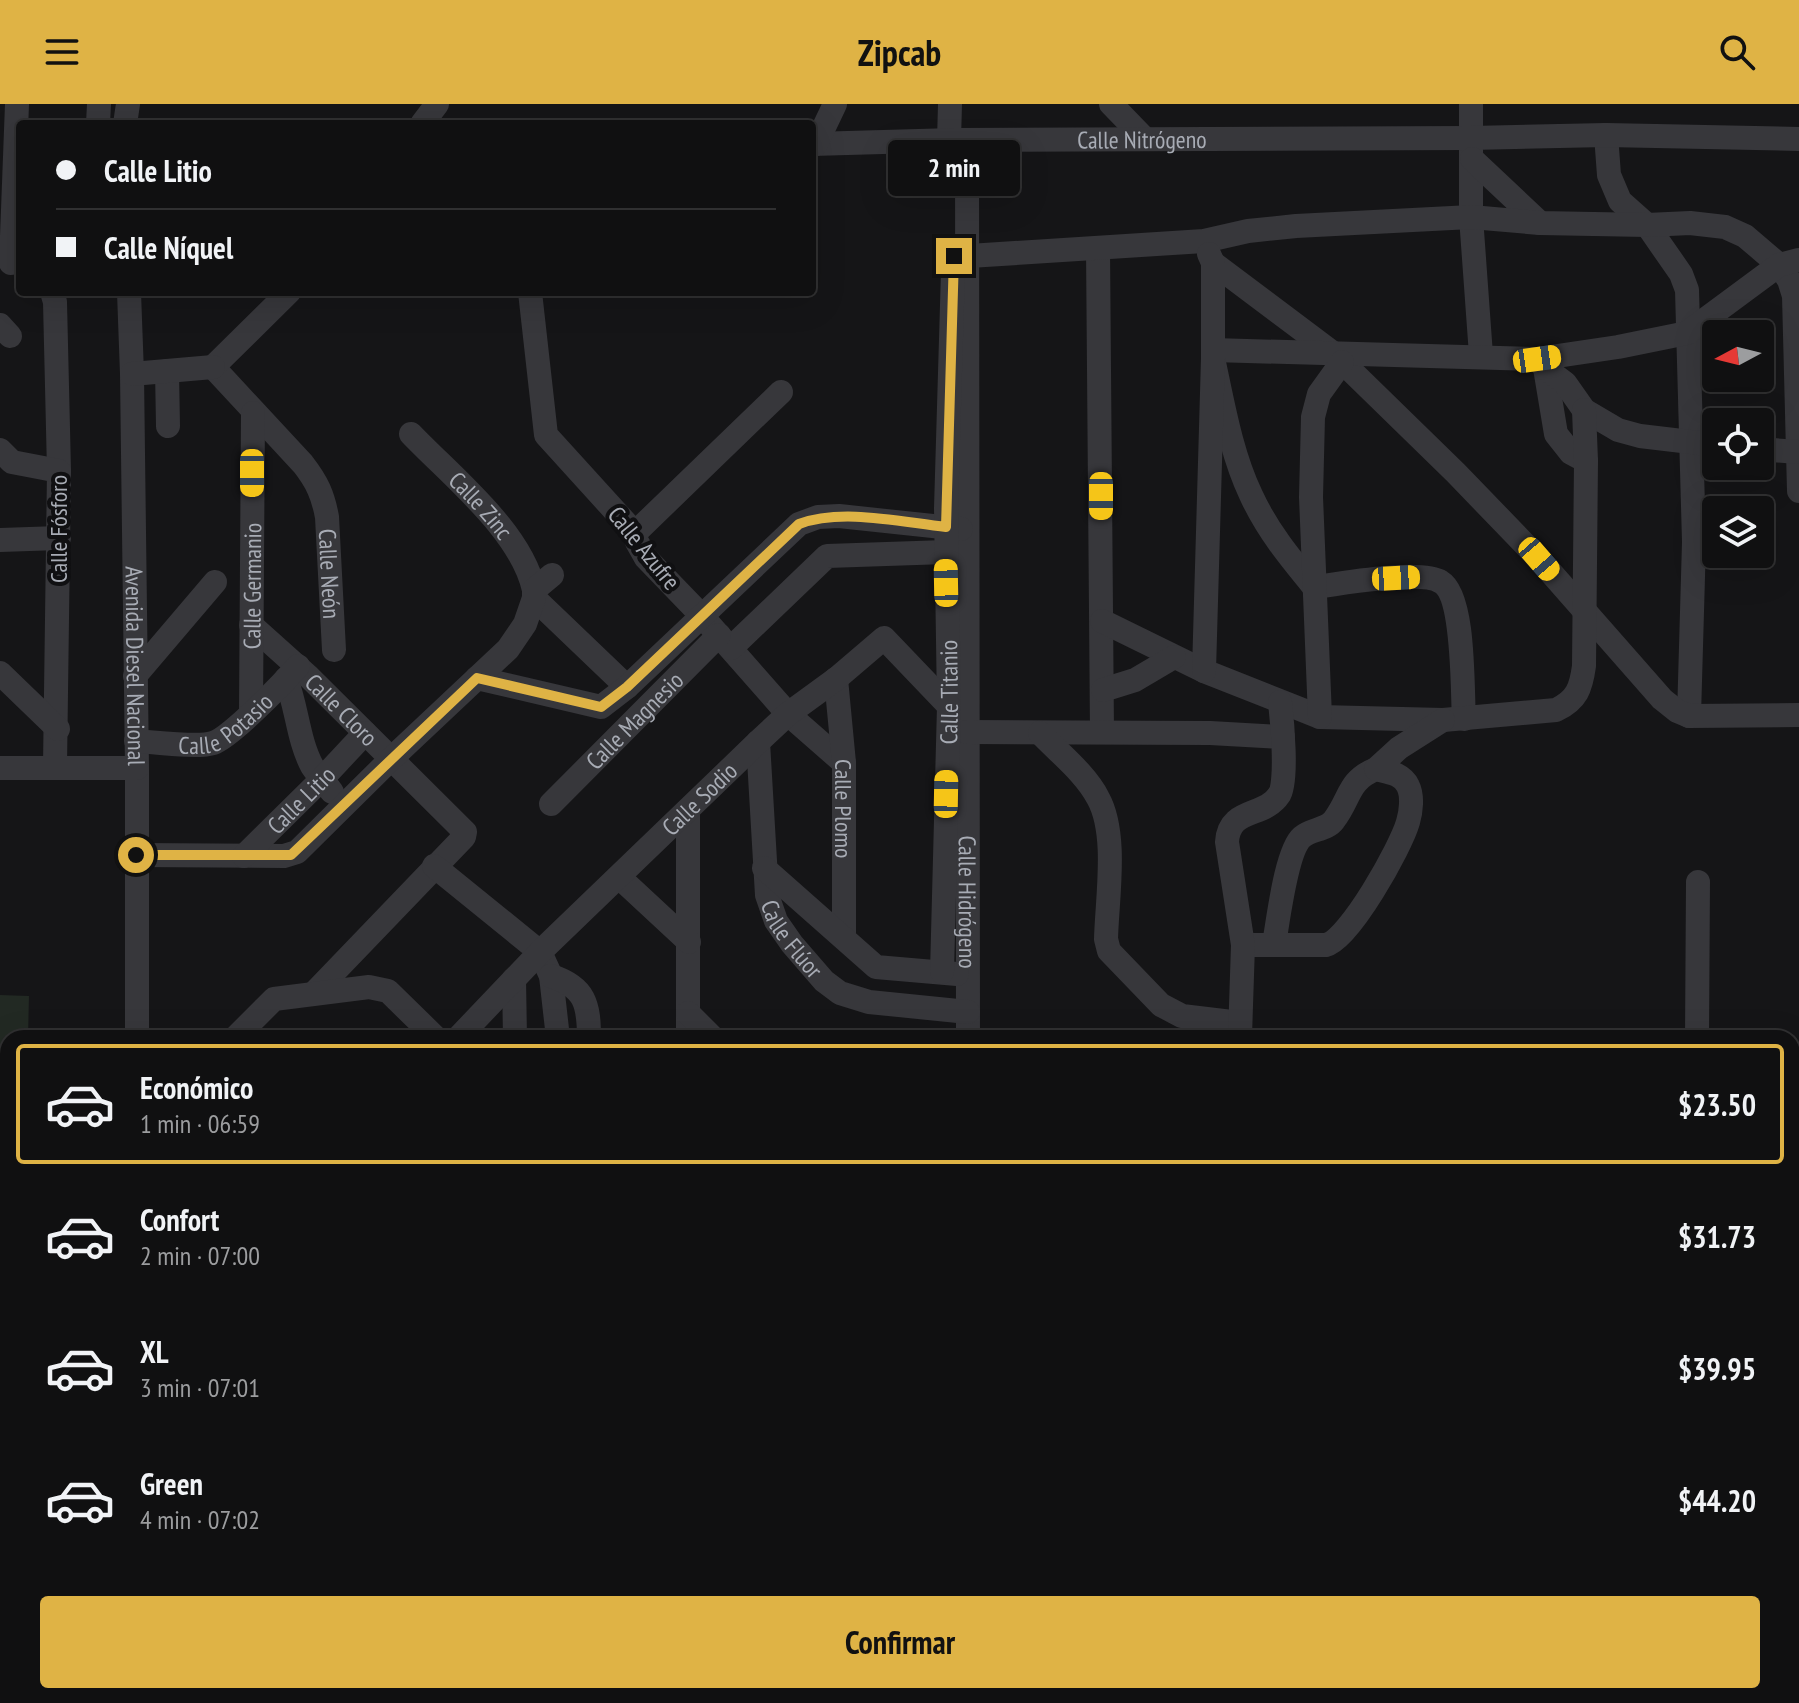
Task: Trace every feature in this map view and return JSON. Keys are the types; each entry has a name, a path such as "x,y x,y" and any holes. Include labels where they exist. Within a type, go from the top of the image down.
{"street":[{"path":"816,140 835,104"},
{"path":"477,678 601,707 627,687 799,524 818,517 839,516 953,522 957,140 950,104"},
{"path":"1111,104 1144,138"},
{"path":"1471,104 1471,217 1481,355"},
{"path":"1606,135 1609,175 1620,201 1647,225 1681,274 1687,290 1693,595 1689,716"},
{"name":"Calle Nitrógeno","path":"816,144 1144,138 1472,149 1606,135 1799,139"},
{"name":"Calle Hidrógeno","path":"957,140 969,256 953,522 967,732 968,1030"},
{"path":"1472,149 1540,223"},
{"path":"14,263 16,157"},
{"path":"969,256 1098,248 1208,252 1248,231 1471,217 1540,223 1690,223 1725,227 1789,263"},
{"path":"1098,248 1102,732"},
{"path":"1204,671 1213,354 1208,252"},
{"path":"1208,252 1337,357 1456,473 1539,559 1662,699 1677,711 1689,716 1799,715"},
{"path":"1789,263 1789,280 1796,299 1799,491"},
{"path":"1213,354 1337,357 1481,355 1541,363 1687,333 1789,263"},
{"name":"Calle Fósforo","path":"53,296 59,471 58,729 55,767"},
{"name":"Avenida Diesel Nacional","path":"129,296 137,768 137,1030"},
{"path":"132,374 213,367 285,296"},
{"name":"Calle Azufre","path":"530,296 546,435 635,533 646,558 788,714 844,763"},
{"path":"1213,354 1231,436 1250,495 1280,547 1314,587"},
{"path":"1320,717 1311,497 1313,417 1319,394 1337,357"},
{"path":"1541,363 1565,383 1584,410 1618,430 1702,444"},
{"path":"1541,363 1556,434 1571,453 1586,461"},
{"path":"213,367 253,413"},
{"path":"167,371 168,426"},
{"path":"635,533 781,392"},
{"path":"1102,621 1204,671 1320,717 1453,719 1556,710 1571,703 1581,688 1584,666 1584,410"},
{"name":"Calle Neón","path":"253,413 303,464 323,496 327,517 334,650"},
{"name":"Calle Germanio","path":"251,712 253,413"},
{"name":"Calle Zinc","path":"411,434 505,530 540,588 627,687"},
{"path":"0,450 12,462 59,471"},
{"path":"1774,450 1797,452"},
{"name":"Calle Titanio","path":"942,972 949,706 946,552 953,522"},
{"path":"0,540 59,538"},
{"name":"Calle Magnesio","path":"551,804 725,642 827,556 946,552"},
{"path":"1314,587 1422,577 1441,582 1449,588 1457,619 1453,719"},
{"path":"135,676 215,582"},
{"path":"136,855 284,856 297,852 508,649 525,624 540,588"},
{"name":"Calle Cloro","path":"251,625 292,673 365,733 465,832 464,837 315,992"},
{"name":"Calle Sodio","path":"466,1030 540,952 758,742 788,714 884,638 949,706"},
{"path":"1103,690 1135,680 1174,657"},
{"path":"0,673 58,729"},
{"path":"292,673 293,698 306,750 322,779 343,806"},
{"name":"Calle Potasio","path":"136,741 211,744 292,673"},
{"name":"Calle Plomo","path":"836,679 844,763 844,938"},
{"path":"1240,1030 1243,945 1227,842 1228,830 1233,822 1279,796 1282,788 1283,737 1280,702"},
{"path":"1274,944 1283,889 1296,845 1302,837 1329,825 1353,784 1399,748 1453,719"},
{"path":"967,732 1283,737"},
{"name":"Calle Litio","path":"244,856 365,733"},
{"path":"1040,733 1097,795 1106,818 1106,939 1109,951 1152,997 1171,1012 1236,1030"},
{"name":"Calle Flúor","path":"758,742 764,868 767,895 776,921 824,981 840,993 869,1002 968,1012"},
{"path":"0,768 137,768"},
{"path":"1243,945 1326,945 1337,940 1358,914 1400,845 1411,801 1409,787 1394,774 1376,769"},
{"path":"688,810 688,1030"},
{"path":"434,866 540,952 551,976 557,1030"},
{"path":"764,868 876,967 968,975"},
{"path":"619,877 689,942"},
{"path":"1697,1030 1698,882"},
{"path":"551,976 576,987 585,1001 589,1030"},
{"path":"514,979 515,1030"},
{"path":"243,1030 274,999 369,987 388,991 428,1030"},
{"path":"688,1013 705,1030"}],"shaded area":[{"path":"0,995 29,996 28,1030 0,1030"}],"route":[{"path":"136,855 291,855 477,678 601,707 627,687 799,524 818,517 839,516 946,527 954,256"}]}
